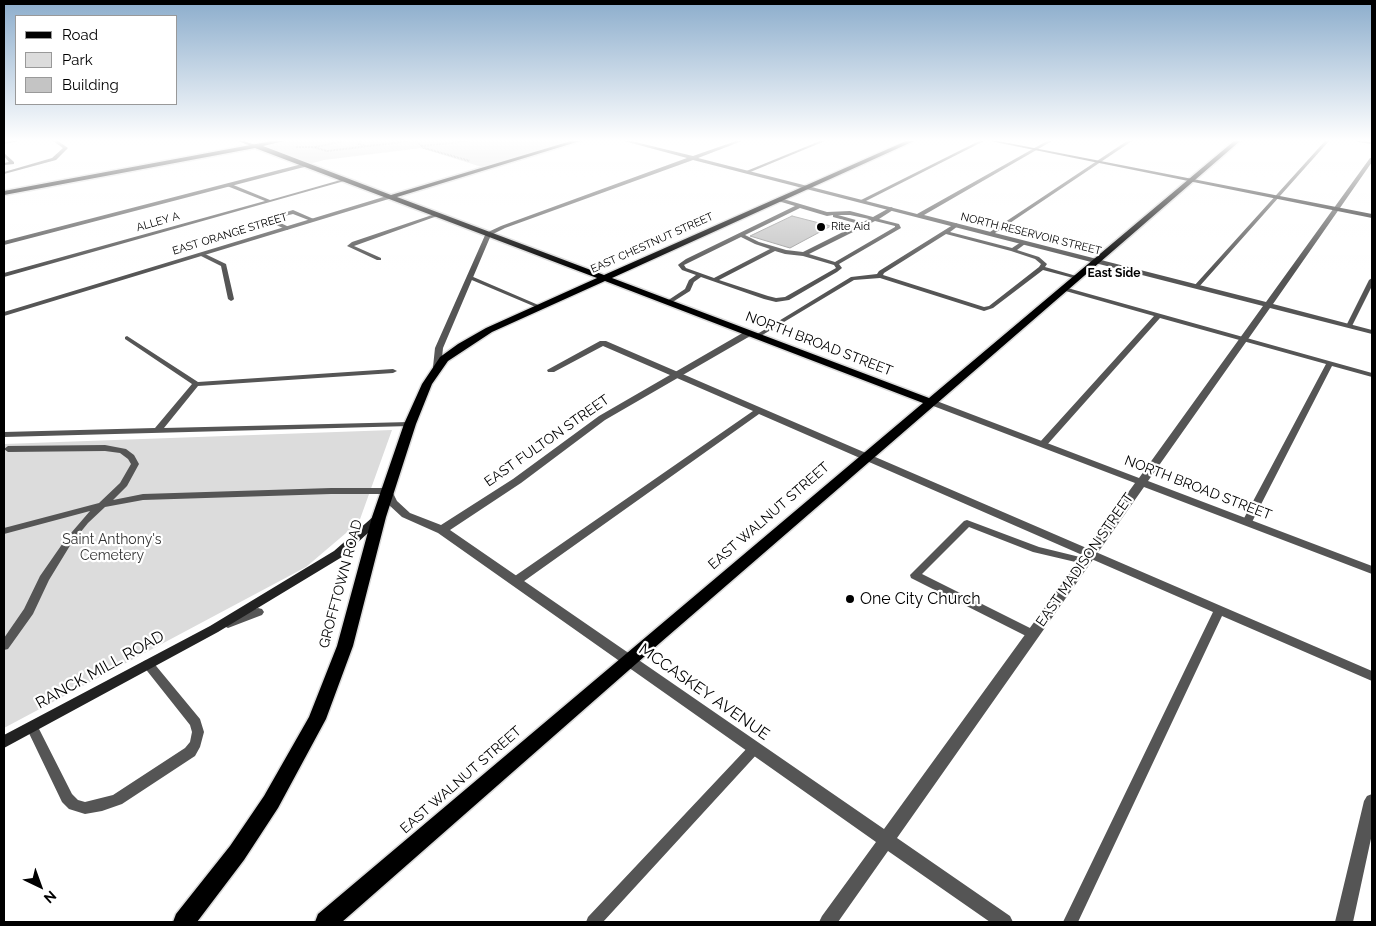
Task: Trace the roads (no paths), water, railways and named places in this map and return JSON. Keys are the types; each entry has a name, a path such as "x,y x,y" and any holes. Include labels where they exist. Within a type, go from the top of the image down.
{"main road":[{"path":"4,193 51,184"},
{"name":"NORTH BROAD STREET","path":"357,184 931,402"},
{"name":"EAST ORANGE STREET","path":"390,197 433,184"},
{"name":"EAST CHESTNUT STREET","path":"437,367 452,352 475,338 540,307 816,184"},
{"name":"EAST WALNUT STREET","path":"326,922 1186,184"},
{"path":"1212,184 1372,216"},
{"name":"GROFFTOWN ROAD","path":"184,922 237,853 271,802 317,719 345,646 387,491 410,424 427,384 437,367"},
{"name":"RANCK MILL ROAD","path":"4,742 214,629 338,554 379,517"}],"street":[{"path":"4,243 232,184"},
{"path":"488,234 499,228 620,184"},
{"name":"NORTH RESERVOIR STREET","path":"793,184 1372,332"},
{"path":"918,216 974,184"},
{"name":"EAST MADISON STREET","path":"828,922 1354,184"},
{"name":"EAST ORANGE STREET","path":"4,314 390,197"},
{"name":"GROFFTOWN ROAD","path":"437,367 439,348 488,234"},
{"name":"EAST FULTON STREET","path":"442,530 517,481 596,422 676,375 753,334"},
{"name":"NORTH BROAD STREET","path":"931,402 1372,570"},
{"name":"MCCASKEY AVENUE","path":"387,491 393,503 406,515 442,530 754,750 1004,922"},
{"name":"RANCK MILL ROAD","path":"214,629 258,612"},
{"path":"1344,922 1372,801"}],"lane":[{"name":"ALLEY A","path":"4,275 331,184"},
{"path":"862,201 896,184"},
{"path":"990,234 1065,184"},
{"path":"1196,287 1288,184"},
{"path":"229,185 269,202"},
{"path":"780,200 863,224"},
{"path":"741,234 746,238 774,248 797,252 836,264 839,268 787,299 776,300 714,280 684,269 682,265 688,260 741,234 793,210 800,206"},
{"path":"804,254 891,209"},
{"path":"288,228 267,219 293,212 313,220"},
{"path":"827,214 850,213 897,225 898,228 836,264"},
{"path":"379,259 350,246 437,215"},
{"path":"880,276 881,272 956,225"},
{"path":"753,334 853,278 880,276 984,309 990,307 1042,268 1044,264 1037,258 1013,250 945,232"},
{"path":"1013,250 1023,243"},
{"path":"714,280 774,248"},
{"path":"201,254 224,265 231,299"},
{"path":"1042,268 1077,277"},
{"path":"669,302 688,290 691,281 701,275"},
{"path":"469,277 540,307"},
{"path":"1349,326 1372,280"},
{"path":"1064,288 1372,374"},
{"path":"1043,444 1159,315"},
{"path":"127,338 196,384 393,371"},
{"path":"550,370 603,343 866,457 1087,557 1219,610 1372,676"},
{"path":"1247,522 1330,363"},
{"path":"158,430 196,384"},
{"path":"516,581 758,411"},
{"path":"4,435 410,424"},
{"path":"4,646 29,611 44,579 68,542 101,505 124,484 135,464 132,457 122,451 105,448 8,449"},
{"path":"4,531 101,505 143,497 387,491"},
{"path":"1032,634 915,575 967,523 1037,550 1087,557"},
{"path":"1070,922 1219,610"},
{"path":"32,727 67,798 74,805 85,808 117,800 190,752 196,743 198,732 196,723 148,664"},
{"path":"592,922 754,750"}],"place":[{"name":"Rite Aid","path":"821,227"},
{"name":"One City Church","path":"850,599"}],"district":[{"name":"East Side","path":"1114,273"}],"park label":[{"name":"Saint Anthony's Cemetery","path":"112,548"}]}
